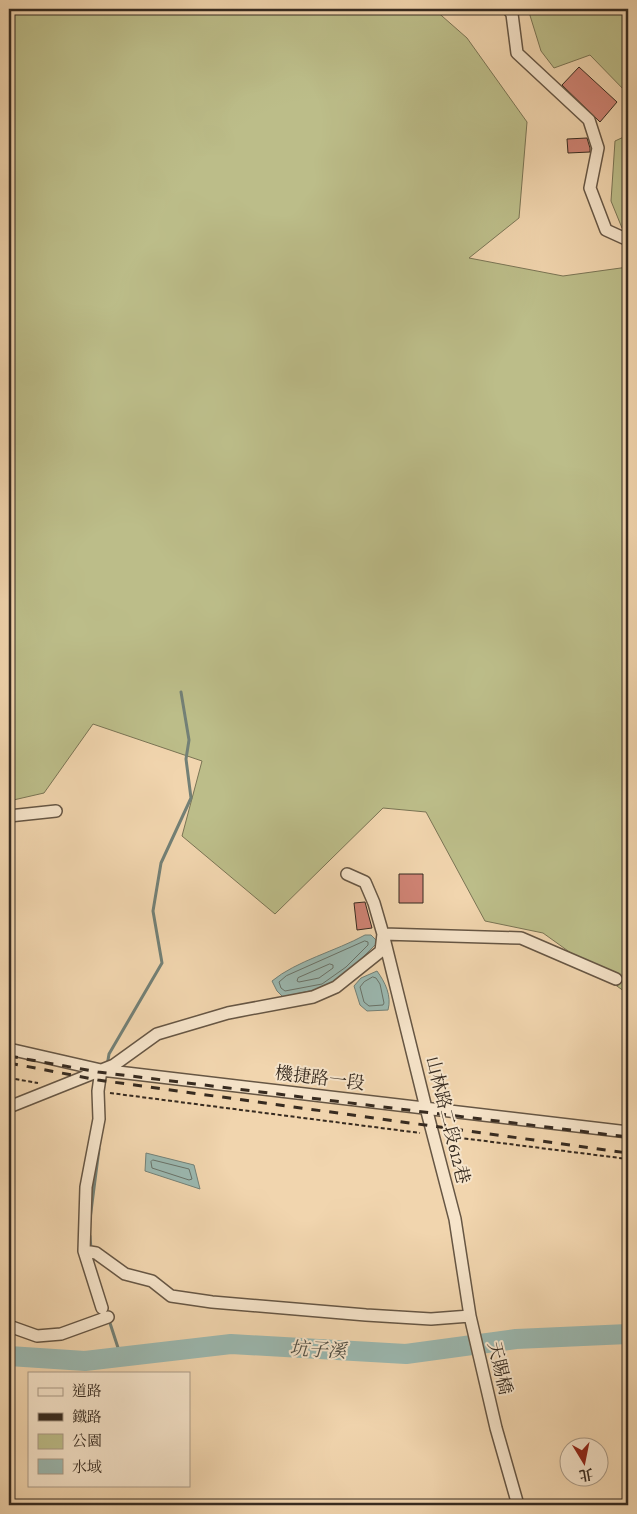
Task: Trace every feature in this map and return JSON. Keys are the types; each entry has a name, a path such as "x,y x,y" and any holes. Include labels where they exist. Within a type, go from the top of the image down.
{"street":[{"path":"508,9 512,14 517,53 589,120 598,148 590,188 606,230 628,240"},
{"path":"9,816 56,811"},
{"name":"山林路二段612巷","path":"347,874 365,882 374,902 383,934 426,1108 456,1219 470,1316"},
{"path":"9,1107 107,1069 157,1034 228,1014 313,996 336,987 381,951 383,934 521,938 616,979"},
{"name":"機捷路一段","path":"9,1048 107,1069 628,1132"},
{"path":"9,1326 36,1336 61,1334 105,1313 84,1251 86,1187 99,1119 98,1091 107,1069"},
{"path":"84,1251 96,1253 126,1274 152,1281 171,1296 212,1302 366,1316 430,1319 470,1316"},
{"name":"天賜橋","path":"470,1316 496,1428 518,1505"}],"path":[{"path":"111,1093 628,1160"}],"green space":[{"path":"9,9 160,9 183,14 189,9 434,9 467,38 527,122 519,218 469,258 563,276 628,267 628,994 543,933 485,921 426,812 383,808 275,914 182,836 202,761 93,724 44,793 9,801"},
{"path":"528,9 628,9 628,94 590,55 554,68 541,51"},
{"path":"628,135 628,229 622,228 611,201 615,141"}],"water":[{"path":"365,935 371,935 378,942 349,971 323,988 283,997 277,991 272,981 282,974 304,962"},
{"path":"377,971 387,989 388,1010 367,1011 360,1005 354,986 361,978"},
{"path":"146,1153 194,1165 200,1189 145,1171"}],"building":[{"path":"579,67 617,102 600,122 562,85"},
{"path":"587,138 590,152 568,153 567,139"},
{"path":"399,874 423,874 423,903 399,903"},
{"path":"365,902 372,928 357,930 354,903"}],"waterway":[{"path":"107,1066 109,1054 162,963 153,911 161,863 191,798 186,759 189,740 181,692"},
{"path":"90,1219 99,1149"},
{"path":"90,1236 91,1249"},
{"path":"109,1320 121,1357"},
{"name":"坑子溪","path":"9,1356 85,1361 231,1344 406,1354 516,1339 628,1334"}],"railway":[{"path":"9,1056 98,1072 628,1137"},
{"path":"9,1063 98,1080 628,1153"}]}
